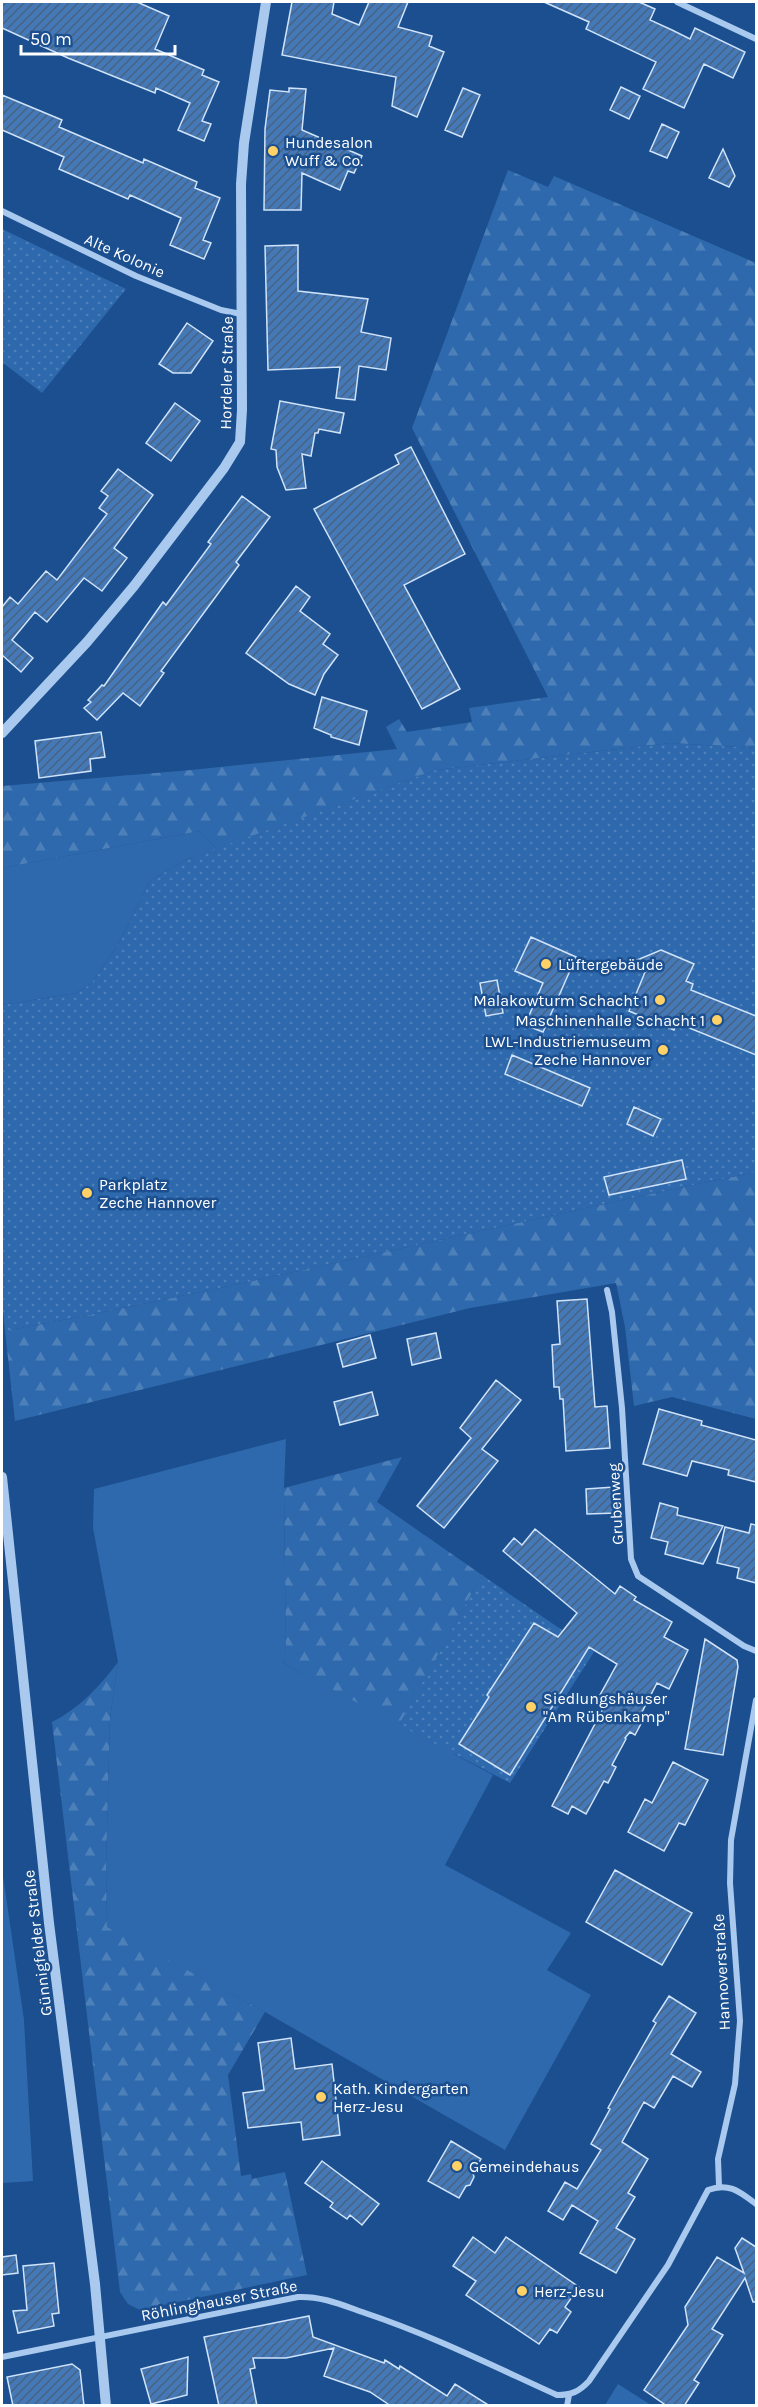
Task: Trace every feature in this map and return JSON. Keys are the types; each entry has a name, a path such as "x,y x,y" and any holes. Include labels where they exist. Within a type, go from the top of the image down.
{"street":[{"name":"Hordeler Straße","path":"2,733 94,634 134,586 234,455 240,442 242,426 241,183 244,144 266,2"},
{"path":"677,2 756,39"},
{"name":"Alte Kolonie","path":"2,211 136,276 221,310 242,314"},
{"name":"Grubenweg","path":"608,1290 622,1408 632,1559 638,1576 744,1646 756,1651"},
{"name":"Günnigfelder Straße","path":"2,1477 49,1923 95,2284 106,2406"},
{"name":"Hannoverstraße","path":"719,2186 718,2158 735,2084 740,2021 730,1882 731,1840 756,1700"},
{"path":"567,2406 569,2395 582,2389 589,2381 668,2265 708,2190 719,2186 731,2187 756,2204"},
{"name":"Röhlinghauser Straße","path":"2,2356 298,2297 310,2297 325,2299 395,2323 479,2358 557,2395 569,2395"}],"green space":[{"path":"508,170 548,187 554,176 756,263 756,748 670,743 436,770 217,849 200,831 2,868 2,786 397,749 386,727 399,719 407,732 472,722 469,708 548,697 412,428"},
{"path":"2,229 126,289 42,393 2,362"},
{"path":"670,743 756,748 756,1172 193,1294 5,1331 2,1302 2,1005 76,993 91,984 118,945 150,881 187,859 436,770"},
{"path":"200,831 217,849 187,859 150,881 118,945 91,984 76,993 2,1005 2,868"},
{"path":"756,1172 756,1419 672,1397 634,1406 625,1327 616,1283 470,1308 15,1421 5,1331 193,1294"},
{"path":"286,1439 284,1488 286,1658 283,1663 399,1724 482,1575 454,1754 493,1775 445,1865 571,1933 547,1970 591,1995 505,2150 265,2012 107,1928 106,1867 110,1718 118,1662 93,1528 94,1489"},
{"path":"402,1457 377,1502 482,1575 399,1725 283,1663 286,1658 284,1488"},
{"path":"482,1575 594,1652 510,1783 399,1725"},
{"path":"118,1662 110,1718 106,1867 107,1927 265,2012 228,2075 241,2176 251,2174 252,2179 285,2172 307,2275 140,2310 128,2304 120,2292 52,1722 89,1696"},
{"path":"2,1869 24,2020 33,2181 2,2183"},
{"path":"618,2384 651,2405 605,2405"}],"building":[{"path":"2,2 137,2 169,16 155,49 204,70 202,75 219,82 202,121 211,124 204,141 178,130 190,103 156,88 155,93 68,58 2,28"},
{"path":"292,2 334,2 332,14 359,25 369,2 408,2 398,27 432,36 429,46 444,52 417,117 392,106 396,77 282,55"},
{"path":"544,2 639,2 655,9 650,20 690,39 695,28 745,52 733,78 704,64 684,108 643,89 656,62 586,29 589,22"},
{"path":"621,87 640,96 629,119 610,110"},
{"path":"289,88 306,89 302,130 362,156 354,173 348,171 340,190 302,173 301,210 264,210 265,129 270,90 289,92"},
{"path":"463,88 480,95 462,137 445,130"},
{"path":"2,95 62,120 59,127 143,163 144,159 197,182 195,188 220,198 203,240 211,243 204,259 170,245 181,218 130,195 128,199 59,169 64,157 2,130"},
{"path":"662,124 679,132 667,158 650,151"},
{"path":"723,149 735,176 729,187 709,178"},
{"path":"298,245 298,291 368,299 361,332 391,338 386,370 359,366 355,400 336,398 340,367 268,370 265,246"},
{"path":"187,323 213,341 191,373 173,373 159,364"},
{"path":"280,401 344,413 340,433 319,429 318,433 315,433 311,456 302,454 306,488 286,490 277,467 276,450 271,449"},
{"path":"175,403 200,421 171,461 146,443"},
{"path":"411,447 465,554 404,585 460,689 422,709 314,509 399,464 395,455"},
{"path":"118,469 153,495 114,548 127,558 102,591 84,578 47,622 35,612 12,640 33,658 21,672 2,655 2,607 10,597 18,604 46,571 57,580 107,514 99,508 108,496 101,491"},
{"path":"242,496 270,517 236,562 239,565 161,671 164,673 140,706 123,693 97,720 84,708 91,702 88,700 102,685 104,686 163,602 166,605 211,544 208,542"},
{"path":"296,586 310,597 300,611 330,634 323,644 338,655 324,674 315,695 289,684 246,653"},
{"path":"322,697 367,711 359,745 331,737 314,728"},
{"path":"101,732 105,757 90,759 91,771 39,778 35,741"},
{"name":"Lüftergebäude","path":"531,937 576,957 543,1032 525,1025 543,983 515,971"},
{"path":"661,950 694,964 686,981 693,984 691,990 756,1016 756,1055 677,1023 674,1030 629,1011 648,965 637,960"},
{"path":"497,980 503,1013 486,1016 480,983"},
{"path":"512,1055 590,1088 582,1106 505,1074"},
{"path":"634,1107 661,1119 653,1136 627,1124"},
{"path":"682,1160 686,1179 609,1195 604,1177"},
{"path":"587,1299 595,1407 607,1406 610,1448 566,1451 563,1399 560,1399 559,1387 554,1387 552,1345 560,1344 557,1301"},
{"path":"436,1333 441,1358 412,1365 407,1339"},
{"path":"370,1335 376,1358 343,1367 337,1344"},
{"path":"496,1380 521,1400 482,1449 498,1461 444,1528 417,1506 471,1438 460,1428"},
{"path":"372,1392 378,1415 340,1425 334,1402"},
{"path":"659,1409 702,1421 701,1425 756,1440 756,1482 728,1475 729,1470 692,1461 687,1476 643,1464"},
{"path":"614,1487 616,1513 587,1514 586,1489"},
{"path":"660,1503 678,1508 677,1515 723,1526 703,1564 665,1554 668,1542 651,1538"},
{"path":"751,1524 756,1525 756,1583 737,1578 739,1568 717,1563 725,1527 749,1533"},
{"path":"535,1529 615,1594 620,1586 636,1597 634,1600 672,1622 664,1637 688,1650 669,1689 657,1683 640,1716 644,1718 635,1735 630,1732 625,1738 612,1765 616,1767 608,1783 604,1781 586,1814 572,1806 568,1814 552,1806 608,1699 600,1695 617,1664 589,1647 510,1775 459,1744 489,1697 487,1695 534,1623 558,1637 577,1613 503,1551 514,1538 522,1545"},
{"path":"705,1639 737,1660 738,1667 723,1755 685,1749"},
{"path":"673,1762 708,1780 685,1825 679,1823 664,1851 628,1832 645,1799 652,1803"},
{"path":"615,1870 692,1913 662,1965 586,1922"},
{"path":"669,1996 696,2013 671,2054 701,2072 692,2087 673,2076 654,2108 644,2102 622,2142 648,2159 628,2193 635,2197 616,2228 635,2239 616,2273 580,2253 598,2221 572,2205 563,2220 548,2211 565,2182 577,2189 601,2150 591,2144 610,2109 608,2108 656,2023 653,2021"},
{"path":"291,2038 295,2069 332,2064 340,2135 303,2140 301,2122 248,2128 243,2093 264,2090 258,2043"},
{"name":"Gemeindehaus","path":"451,2141 481,2159 473,2173 474,2177 470,2185 466,2186 459,2198 428,2181"},
{"path":"322,2161 379,2204 362,2225 350,2215 347,2219 330,2207 333,2203 305,2183"},
{"name":"Herz-Jesu","path":"473,2237 495,2253 506,2237 579,2287 565,2307 571,2312 557,2333 550,2329 539,2344 466,2295 476,2281 453,2266"},
{"path":"742,2238 756,2247 756,2302 753,2302 745,2278 712,2329 723,2335 694,2380 699,2383 684,2406 667,2406 644,2390 688,2325 685,2307 717,2257 744,2273 735,2248"},
{"path":"16,2255 18,2273 2,2275 2,2257"},
{"path":"54,2263 59,2313 52,2314 54,2326 18,2333 13,2311 27,2310 23,2266"},
{"path":"309,2316 313,2337 384,2363 385,2360 399,2369 400,2366 447,2396 455,2384 490,2406 391,2406 370,2392 324,2376 334,2348 286,2358 253,2358 255,2368 250,2369 257,2406 219,2406 204,2337"},
{"path":"188,2357 187,2395 151,2404 141,2369"},
{"path":"72,2364 80,2370 84,2406 13,2406 7,2377"}],"place":[{"name":"Hundesalon Wuff & Co.","path":"273,151"},
{"name":"Lüftergebäude","path":"546,964"},
{"name":"Malakowturm Schacht 1","path":"660,1000"},
{"name":"Maschinenhalle Schacht 1","path":"717,1020"},
{"name":"LWL-Industriemuseum Zeche Hannover","path":"663,1050"},
{"name":"Parkplatz Zeche Hannover","path":"87,1193"},
{"name":"Siedlungshäuser \"Am Rübenkamp\"","path":"531,1707"},
{"name":"Kath. Kindergarten Herz-Jesu","path":"321,2097"},
{"name":"Gemeindehaus","path":"457,2166"},
{"name":"Herz-Jesu","path":"522,2291"}]}
